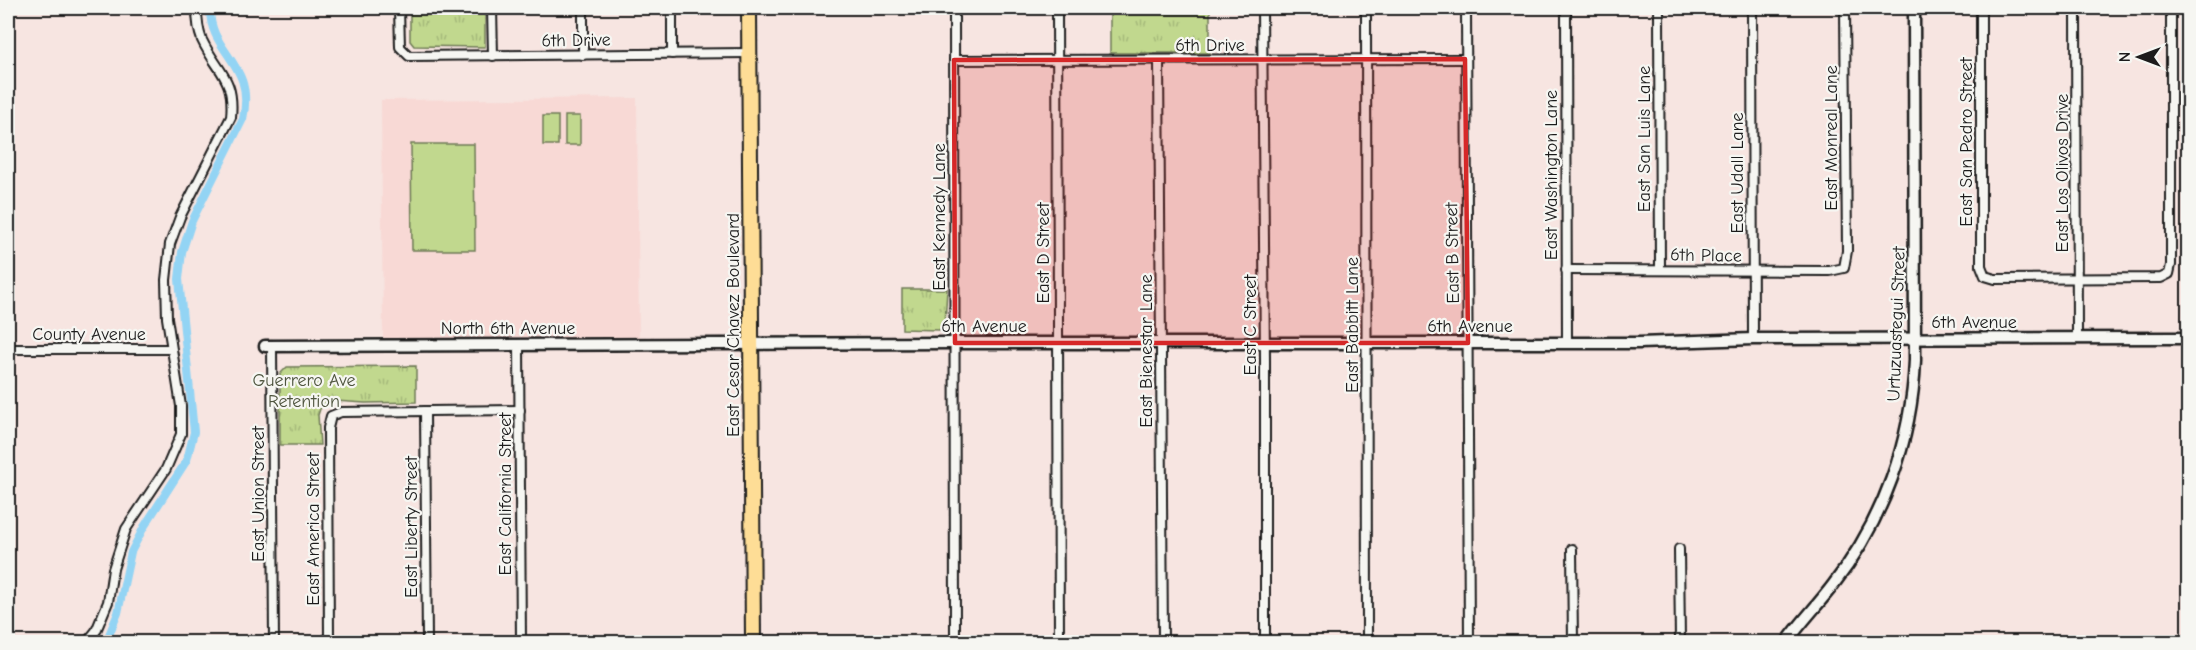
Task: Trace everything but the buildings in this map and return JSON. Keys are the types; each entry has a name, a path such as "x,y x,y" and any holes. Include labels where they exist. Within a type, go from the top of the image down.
{"highway":[{"name":"East Cesar Chavez Boulevard","path":"749,8 753,642"}],"street":[{"path":"87,642 96,631 108,602 113,569 126,529 166,469 181,434 181,406 167,318 166,280 171,244 180,217 231,117 232,107 229,82 202,39 197,23 197,8"},
{"name":"6th Drive","path":"399,8 399,40 404,52 409,56 749,52"},
{"path":"492,8 493,56"},
{"path":"583,8 583,55"},
{"path":"672,8 672,54"},
{"name":"East Kennedy Lane","path":"954,8 955,642"},
{"name":"East D Street","path":"1057,8 1059,642"},
{"name":"East C Street","path":"1262,8 1265,642"},
{"name":"East Babbitt Lane","path":"1366,8 1368,642"},
{"name":"East B Street","path":"1466,8 1469,642"},
{"name":"East Washington Lane","path":"1566,8 1567,343"},
{"name":"East San Luis Lane","path":"1659,8 1660,270"},
{"name":"East Udall Lane","path":"1752,8 1753,339"},
{"name":"East Monreal Lane","path":"1844,268 1847,251 1845,8"},
{"name":"Urtuzuastegui Street","path":"1786,642 1844,569 1867,534 1878,512 1904,441 1913,390 1915,339 1914,8"},
{"name":"East San Pedro Street","path":"1981,8 1981,266 1984,276 1995,279 2077,278"},
{"name":"East Los Olivos Drive","path":"2076,8 2077,339"},
{"path":"2077,278 2161,278 2169,274 2171,265 2171,8"},
{"name":"6th Drive","path":"954,60 1465,59"},
{"name":"East Bienestar Lane","path":"1159,60 1163,642"},
{"name":"6th Place","path":"1566,270 1830,271 1844,268"},
{"name":"6th Avenue","path":"752,344 1685,343 1753,339 2188,338"},
{"name":"East California Street","path":"519,344 521,642"},
{"name":"North 6th Avenue","path":"269,346 752,344"},
{"name":"East Union Street","path":"269,346 274,642"},
{"name":"County Avenue","path":"8,349 171,349"},
{"path":"425,411 520,411"},
{"name":"East America Street","path":"329,642 328,428 331,416 341,412 425,411"},
{"name":"East Liberty Street","path":"425,411 427,642"},
{"path":"1572,549 1573,642"},
{"path":"1679,549 1680,642"}],"highlighted area":[{"path":"1465,59 1468,343 955,343 954,60"}],"shaded area":[{"path":"637,98 639,343 383,345 381,100"}],"green space":[{"path":"410,8 485,8 485,47 414,46 410,41"},
{"path":"1110,8 1210,8 1210,53 1110,53"},
{"path":"543,116 558,116 558,145 543,145"},
{"path":"565,116 580,116 580,145 565,145"},
{"path":"411,144 474,144 475,250 412,250"},
{"path":"902,289 947,289 945,324 939,330 902,329"},
{"name":"Guerrero Ave Retention","path":"416,366 416,402 335,401 326,403 318,415 320,445 280,445 280,374 287,367"}],"waterway":[{"path":"106,642 118,613 131,552 144,527 187,460 194,432 179,279 182,252 192,221 243,119 245,100 243,84 238,71 217,37 212,24 210,8"}]}
